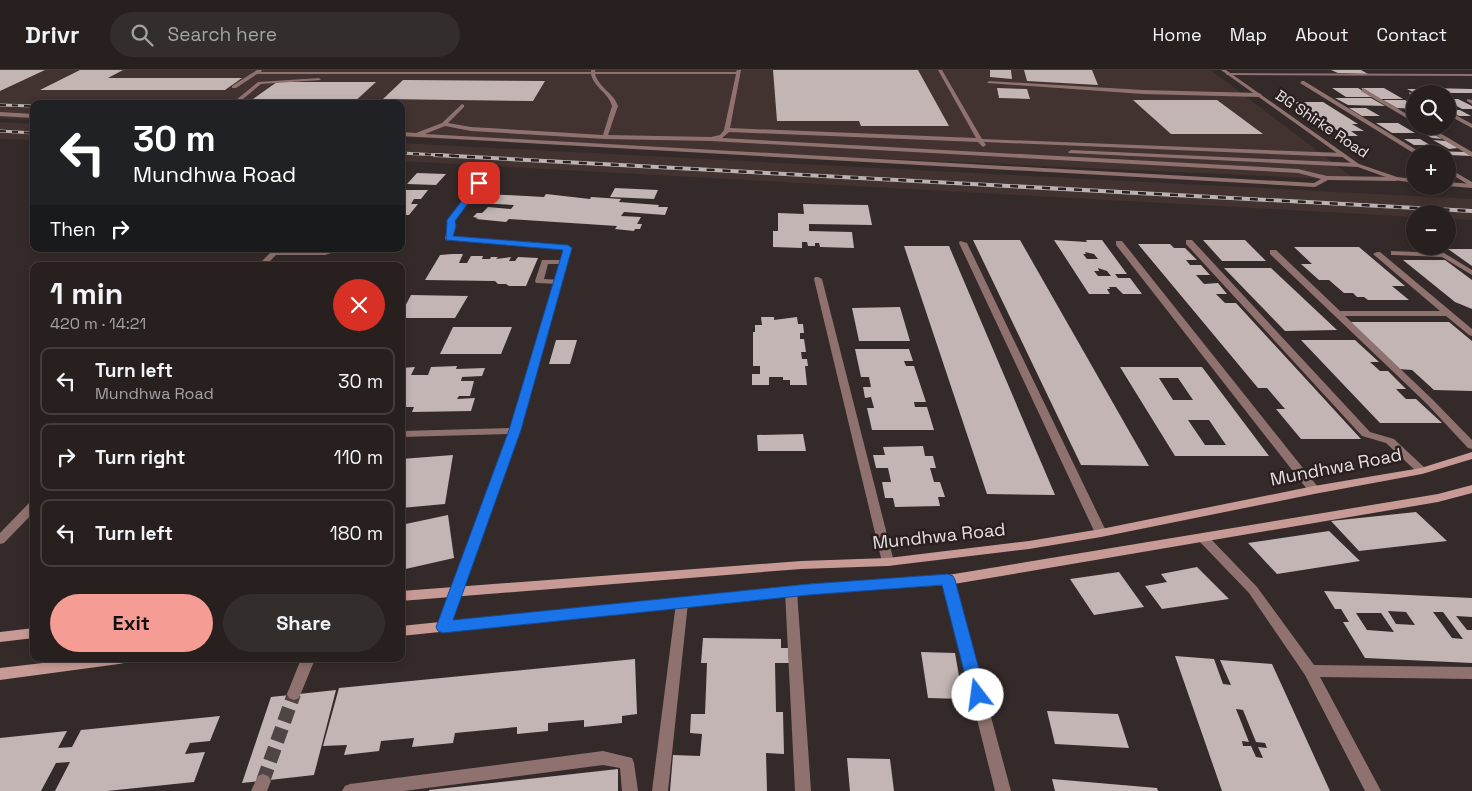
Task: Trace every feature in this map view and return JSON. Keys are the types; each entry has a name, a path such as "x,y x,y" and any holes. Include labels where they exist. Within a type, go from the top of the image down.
{"main road":[{"name":"Mundhwa Road","path":"405,596 801,565 888,562 1029,545 1422,471 1472,455"},
{"path":"405,631 682,604 792,591 948,580 1438,498 1472,489"},
{"path":"0,637 30,633"},
{"path":"0,674 96,662"}],"street":[{"path":"940,70 982,141 984,148"},
{"path":"234,87 259,71 272,73 739,72 727,130 722,136"},
{"path":"593,71 596,84 613,100 615,107 605,136"},
{"path":"1225,72 1472,75"},
{"name":"BG Shirke Road","path":"1225,72 1357,165 1406,180"},
{"path":"238,100 272,73"},
{"path":"260,83 333,78 351,73"},
{"path":"989,82 1143,92 1259,95"},
{"path":"1302,82 1406,145"},
{"path":"1363,90 1406,116"},
{"path":"417,135 444,124 462,106"},
{"path":"0,114 30,116"},
{"path":"1456,117 1472,126"},
{"path":"444,124 471,130 712,140 1298,171 1327,178 1396,178"},
{"path":"727,130 1343,155"},
{"path":"405,134 1315,184 1327,178"},
{"path":"1439,135 1472,155"},
{"path":"712,140 722,136 1357,165"},
{"path":"1456,175 1472,185"},
{"path":"443,627 515,430 568,248 449,238 452,226 451,220 479,183"},
{"path":"1456,184 1472,185"},
{"path":"1189,242 1366,434 1390,441 1422,471"},
{"path":"963,243 1100,533"},
{"path":"1119,243 1314,490"},
{"path":"265,262 275,252"},
{"path":"300,252 329,252"},
{"path":"1273,252 1430,402 1472,446"},
{"path":"1394,253 1444,255 1472,274"},
{"path":"1377,254 1472,333"},
{"path":"558,282 538,282 545,262 564,262"},
{"path":"818,279 888,562"},
{"path":"1337,314 1448,314"},
{"path":"405,434 515,430"},
{"path":"0,540 30,509"},
{"path":"1203,538 1253,590 1310,672 1373,791"},
{"path":"948,580 1004,791"},
{"path":"792,591 803,791"},
{"path":"660,791 682,604"},
{"path":"294,694 307,662"},
{"path":"1310,672 1472,673"},
{"path":"350,791 603,758 627,763 630,791"}],"shaded area":[{"path":"0,70 1211,70 1356,180 405,137 405,100 30,100 30,120 0,118"},
{"path":"0,122 30,124 30,140 0,139"},
{"path":"405,143 1472,199 1472,220 1456,219 1456,205 1406,205 1406,217 405,161"}],"building":[{"path":"0,70 45,70 0,91"},
{"path":"80,70 123,70 108,78 242,78 225,90 40,90"},
{"path":"773,70 918,70 949,126 861,126 859,121 777,121"},
{"path":"990,70 1011,70 1012,79 990,77"},
{"path":"1024,70 1092,70 1098,85 1027,81"},
{"path":"1331,70 1361,70 1368,74 1338,73"},
{"path":"403,80 545,81 533,101 383,99"},
{"path":"277,82 376,82 356,100 252,100"},
{"path":"997,88 1027,89 1030,99 999,98"},
{"path":"1332,88 1358,88 1373,97 1346,97"},
{"path":"1361,88 1384,88 1403,99 1379,99"},
{"path":"1456,89 1472,89 1472,93 1456,93"},
{"path":"1335,98 1371,98 1385,106 1348,105"},
{"path":"1456,99 1472,106 1472,109 1462,109 1456,106"},
{"path":"1133,100 1217,100 1263,134 1171,134"},
{"path":"1383,100 1406,101 1406,108 1397,108"},
{"path":"1294,102 1323,102 1358,124 1352,124 1364,131 1351,131 1358,136 1346,136"},
{"path":"1349,108 1366,108 1380,116 1362,116"},
{"path":"1456,110 1471,116 1456,114"},
{"path":"1376,123 1398,123 1406,128 1406,133 1392,133"},
{"path":"1427,135 1435,135 1442,139 1432,138"},
{"path":"1404,139 1420,139 1430,145 1414,145"},
{"path":"1433,140 1446,141 1453,145 1442,145"},
{"path":"1456,152 1465,152 1472,156 1456,155"},
{"path":"417,173 446,174 436,185 407,184"},
{"path":"615,188 658,190 654,199 610,197"},
{"path":"405,190 428,190 421,199 414,199 411,204 418,204 409,215 405,215"},
{"path":"488,194 544,197 546,194 590,199 591,197 621,199 619,202 668,207 665,215 624,212 621,216 641,217 637,224 642,224 640,229 635,229 634,231 615,229 617,226 509,219 506,222 476,219 478,218 473,217 477,213 482,213 488,207 511,209 514,205 480,203"},
{"path":"803,204 868,205 872,225 809,224 809,231 852,232 854,248 820,247 819,243 815,243 815,246 808,246 807,242 802,242 802,248 773,247 773,231 778,231 778,213 804,214"},
{"path":"973,240 1020,240 1149,466 1081,465"},
{"path":"1054,240 1087,242 1086,240 1102,240 1127,274 1115,274 1118,278 1130,278 1142,294 1123,294 1116,287 1109,287 1110,289 1107,289 1110,294 1089,294","holes":["1085,252 1094,254 1098,259 1087,259 1083,254 1086,254","1098,268 1107,271 1111,276 1098,276 1094,271 1099,271"]},
{"path":"1203,240 1245,240 1266,261 1222,261"},
{"path":"1138,244 1170,244 1174,248 1185,248 1197,260 1186,260 1190,265 1201,265 1210,275 1196,275 1204,284 1218,283 1227,294 1216,294 1225,303 1236,303 1361,439 1301,439 1276,409 1285,409 1267,388 1258,388"},
{"path":"904,246 949,246 1055,495 987,494"},
{"path":"1294,247 1359,247 1405,286 1392,286 1409,300 1368,300 1364,297 1357,297 1353,293 1344,293 1329,280 1319,280 1301,264 1312,264"},
{"path":"1456,249 1472,249 1472,266 1456,255"},
{"path":"350,252 382,252 381,253"},
{"path":"463,254 459,263 467,263 471,256 483,256 482,259 511,257 509,261 515,261 518,257 538,258 526,286 509,286 498,284 495,281 425,280 440,255"},
{"path":"1403,260 1445,260 1472,280 1472,309 1455,302"},
{"path":"1224,268 1271,268 1337,330 1285,331"},
{"path":"411,295 468,296 455,318 405,318 405,306"},
{"path":"900,307 910,341 859,341 852,308"},
{"path":"761,317 774,317 774,320 797,317 798,324 803,324 804,333 800,333 800,339 804,339 806,352 801,352 802,359 807,359 808,366 805,366 807,385 790,385 790,380 783,380 783,377 769,377 769,385 752,385 752,374 760,374 760,366 753,366 753,332 755,332 755,325 762,325"},
{"path":"1348,322 1449,322 1472,341 1472,391 1434,390 1412,370 1398,369"},
{"path":"453,327 512,327 501,354 440,354"},
{"path":"556,340 577,340 570,364 549,364"},
{"path":"1301,340 1355,340 1379,362 1370,362 1380,371 1388,371 1406,389 1396,389 1406,399 1416,399 1442,423 1380,423"},
{"path":"855,349 909,349 913,361 904,361 906,366 914,366 926,402 914,402 915,407 927,407 934,430 872,430 867,408 874,408 871,397 865,398 863,387 871,387 869,377 861,377"},
{"path":"457,366 456,369 485,368 482,376 462,377 461,381 474,381 470,396 459,396 457,399 475,398 471,411 412,412 414,407 405,407 405,368 415,367 411,375 428,375 431,367"},
{"path":"1120,367 1202,367 1269,456 1175,456","holes":["1159,378 1178,378 1193,400 1173,400","1188,420 1209,420 1226,445 1205,445"]},
{"path":"803,434 806,451 758,451 757,435"},
{"path":"923,446 925,456 933,456 936,468 930,468 934,482 940,482 945,497 938,497 940,506 895,507 893,498 885,498 882,482 891,482 888,468 876,468 873,455 885,455 883,447"},
{"path":"453,455 445,504 405,508 405,459"},
{"path":"1416,512 1447,541 1359,551 1331,521"},
{"path":"448,515 454,558 405,569 405,524"},
{"path":"1329,531 1360,561 1277,574 1248,543"},
{"path":"1197,567 1229,599 1162,609 1145,586 1167,582 1161,574"},
{"path":"1119,572 1144,607 1094,615 1070,579"},
{"path":"1324,591 1472,598 1472,617 1456,616 1467,630 1472,630 1472,663 1365,658 1343,622 1349,622 1341,609 1335,609","holes":["1388,611 1406,612 1415,625 1396,624","1433,612 1443,612 1463,639 1452,638","1356,613 1381,613 1394,632 1367,630"]},
{"path":"703,638 781,639 781,648 788,648 789,663 775,663 776,712 783,712 784,754 766,753 767,791 670,791 673,755 700,756 702,734 690,733 691,714 705,714 707,663 701,663"},
{"path":"921,652 955,653 963,699 928,698"},
{"path":"1175,656 1214,659 1223,684 1231,685 1220,660 1272,664 1330,791 1222,791","holes":["1236,709 1243,710 1256,742 1265,743 1267,748 1258,747 1263,758 1256,757 1251,746 1243,746 1242,741 1249,742"]},
{"path":"635,659 637,714 622,716 622,723 584,727 584,720 548,723 548,731 517,734 517,727 455,733 453,743 412,747 414,738 381,741 379,751 344,755 347,745 323,746 339,688"},
{"path":"336,690 314,775 242,783 271,697"},
{"path":"1047,711 1118,714 1129,748 1055,744"},
{"path":"220,716 210,741 190,743 185,754 205,752 194,782 107,791 55,791 70,762 56,763 41,791 0,791 0,738 67,731 58,748 72,747 81,730"},
{"path":"847,758 890,759 894,791 850,791"},
{"path":"618,769 618,791 429,791 429,790"},
{"path":"1052,779 1157,788 1158,791 1055,791"}],"tunnel":[{"path":"263,781 294,694"}],"railway":[{"path":"0,105 30,106"},
{"path":"0,131 30,133"},
{"path":"405,153 458,156"},
{"path":"435,155 1472,211"}],"route":[{"path":"479,183 451,220 452,226 449,238 568,248 515,430 443,627 682,604 809,589 948,580 978,695"}]}
